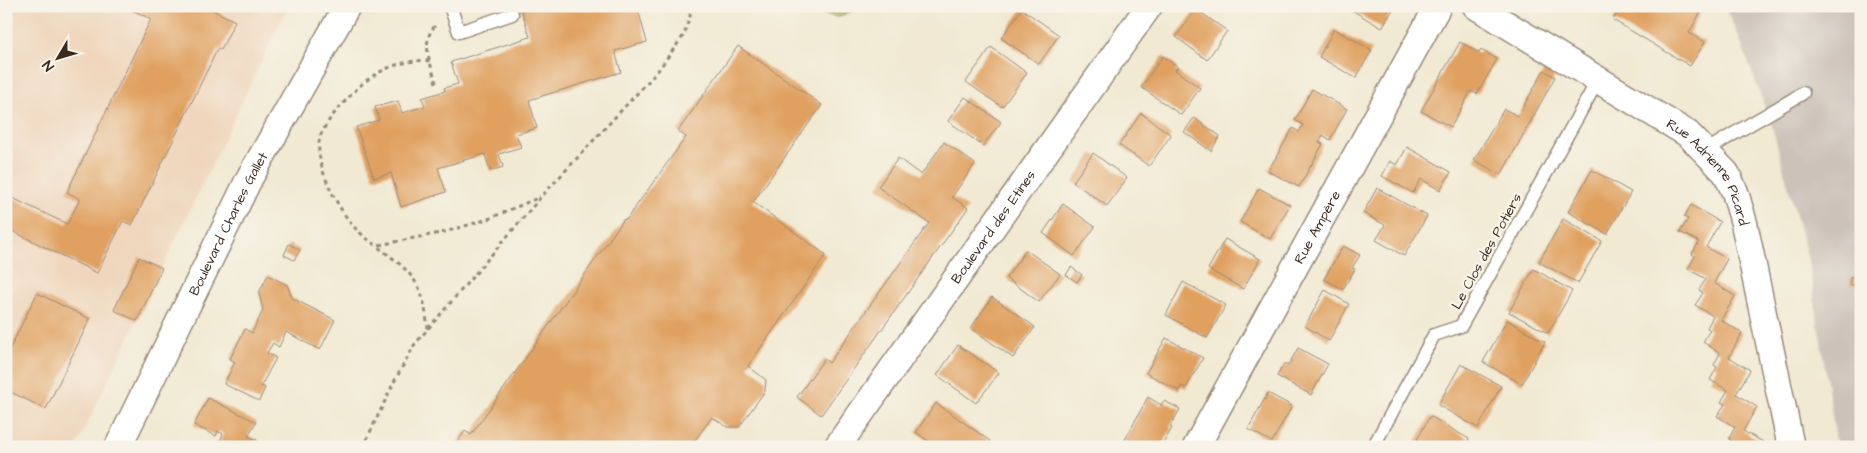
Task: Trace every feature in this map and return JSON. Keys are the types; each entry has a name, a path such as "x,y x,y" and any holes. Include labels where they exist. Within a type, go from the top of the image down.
{"street":[{"name":"Boulevard Charles Gallet","path":"118,447 250,177 347,6"},
{"name":"Boulevard des Etines","path":"837,447 1149,6"},
{"name":"Rue Ampère","path":"1196,447 1438,6"},
{"name":"Rue Adrienne Picard","path":"1476,6 1688,134 1726,174 1735,192 1744,223 1790,447"}],"lane":[{"path":"452,12 459,32 512,14"},
{"name":"Le Clos des Potiers","path":"1373,447 1434,335 1461,326 1598,80"},
{"path":"1706,151 1750,122 1777,110 1803,93"}],"path":[{"path":"363,447 394,382 415,344 541,197 656,73 684,35 693,6"},
{"path":"436,84 426,45 427,37 452,12"},
{"path":"428,330 426,310 419,288 404,268 356,228 326,182 320,155 321,133 364,80 416,59 431,61"},
{"path":"378,246 445,232 488,219 541,197"}],"shaded area":[{"path":"6,6 288,6 76,447 6,447"},
{"path":"1724,6 1861,6 1861,447 1837,447 1809,263 1772,126 1739,37"}],"green space":[{"path":"819,6 857,6 856,9 839,17 824,14"}],"building":[{"path":"131,6 205,6 235,21 221,50 218,48 132,225 123,221 97,273 6,228 6,195 67,224 80,199 67,192 151,19 130,9"},
{"path":"520,6 637,6 647,42 615,51 621,72 529,100 537,128 516,134 521,147 499,154 503,167 490,171 485,154 438,168 446,192 401,207 391,173 374,178 356,127 379,120 375,107 398,101 402,113 425,106 422,98 445,91 444,88 458,84 451,62 530,37"},
{"path":"1345,6 1395,6 1382,28"},
{"path":"1621,6 1697,6 1702,10 1689,33 1705,42 1690,66 1613,20"},
{"path":"1022,9 1059,35 1039,64 1001,38"},
{"path":"1196,9 1227,31 1207,60 1176,37"},
{"path":"1334,29 1372,50 1356,78 1319,57"},
{"path":"1460,42 1479,53 1481,50 1497,59 1477,94 1471,91 1451,127 1421,111"},
{"path":"738,46 822,105 753,202 826,255 748,366 766,380 765,391 739,427 727,427 712,417 690,447 454,447 465,431 471,435 624,219 626,220 686,137 678,131"},
{"path":"991,47 1027,73 1002,107 966,82"},
{"path":"1163,56 1178,67 1175,70 1200,88 1181,115 1141,87"},
{"path":"1544,70 1555,77 1501,175 1474,160 1504,109 1518,116"},
{"path":"1312,89 1347,109 1330,140 1323,135 1319,142 1323,144 1299,187 1268,171 1293,128 1299,132 1303,125 1295,120"},
{"path":"965,97 1001,122 983,146 948,121"},
{"path":"1141,113 1171,135 1149,166 1119,145"},
{"path":"1194,118 1220,136 1211,151 1184,132"},
{"path":"944,142 975,164 952,197 968,208 821,415 797,397 824,359 829,363 929,223 878,187 898,158 921,175"},
{"path":"1407,147 1451,172 1440,190 1421,179 1413,193 1382,176 1390,161 1397,165"},
{"path":"1093,153 1127,178 1107,206 1073,182"},
{"path":"1592,170 1631,192 1607,234 1568,212"},
{"path":"1259,188 1290,205 1270,239 1240,222"},
{"path":"1377,188 1427,216 1404,256 1376,240 1385,225 1363,213"},
{"path":"1063,204 1095,227 1074,256 1043,233"},
{"path":"1691,205 1720,222 1706,247 1727,259 1714,283 1735,296 1721,320 1742,333 1729,357 1750,370 1736,394 1757,407 1743,431 1765,443 1763,447 1729,447 1732,441 1729,439 1735,427 1717,416 1725,404 1721,402 1728,390 1710,380 1717,367 1714,365 1720,353 1703,342 1710,330 1707,328 1713,316 1695,305 1703,293 1699,290 1706,279 1688,269 1695,256 1692,254 1699,242 1680,232 1688,219 1684,217"},
{"path":"1563,219 1602,241 1578,283 1539,262"},
{"path":"1225,239 1260,259 1243,289 1208,269"},
{"path":"289,244 300,250 294,260 284,255"},
{"path":"1343,246 1360,255 1352,268 1355,269 1343,289 1324,279"},
{"path":"1026,250 1060,274 1039,302 1006,278"},
{"path":"139,257 162,268 137,321 114,310"},
{"path":"1071,267 1082,275 1077,282 1066,275"},
{"path":"1534,269 1572,291 1548,333 1509,312"},
{"path":"268,275 287,285 292,298 335,320 320,350 286,332 279,347 273,343 267,353 276,358 261,386 265,388 259,401 224,384 235,362 230,359 245,329 252,333 263,310 259,293"},
{"path":"1850,277 1861,277 1861,285 1850,285"},
{"path":"1183,282 1226,305 1207,338 1166,315"},
{"path":"1325,290 1349,304 1329,341 1305,326"},
{"path":"37,293 90,319 46,409 6,390 6,357"},
{"path":"992,297 1035,327 1013,358 971,328"},
{"path":"1507,320 1545,342 1522,384 1483,362"},
{"path":"1166,338 1203,358 1186,388 1181,386 1179,391 1146,373"},
{"path":"958,345 999,373 976,403 937,375"},
{"path":"1298,348 1328,364 1311,395 1277,376 1284,364 1288,366"},
{"path":"1461,364 1501,386 1478,428 1438,405"},
{"path":"1268,393 1292,406 1272,442 1248,429"},
{"path":"1148,397 1161,405 1164,401 1180,409 1170,427 1172,428 1161,447 1121,447"},
{"path":"208,398 256,422 248,436 257,440 254,447 217,447 223,434 218,431 216,436 194,425"},
{"path":"936,403 990,441 986,447 936,447 916,432"},
{"path":"1430,416 1469,439 1465,447 1413,447"}]}
